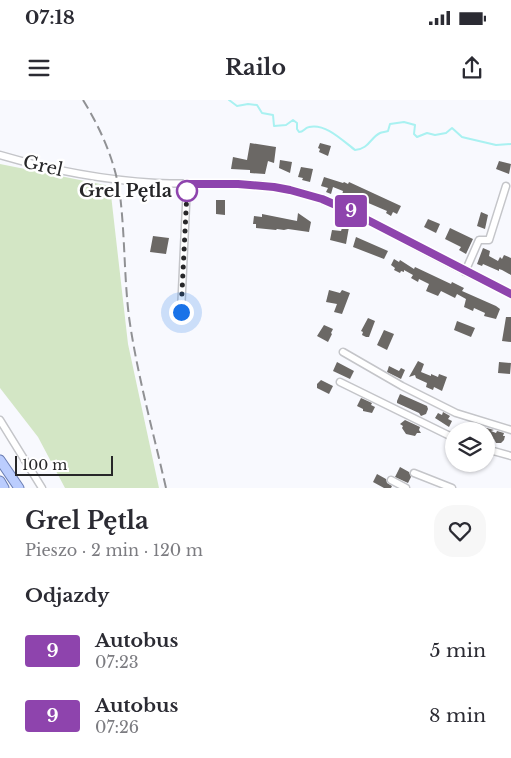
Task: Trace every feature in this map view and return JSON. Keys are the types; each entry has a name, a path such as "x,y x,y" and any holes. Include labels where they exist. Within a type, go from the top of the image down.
{"main road":[{"path":"0,460 19,488"},
{"path":"0,481 4,488"}],"street":[{"name":"Grel","path":"0,155 52,168 116,179 187,184 254,185 307,194 352,212 465,272 511,294"},
{"path":"181,312 187,184"},
{"path":"465,272 479,240 490,240 506,186"},
{"path":"343,352 402,386 456,413 511,430"},
{"path":"340,382 445,434"},
{"path":"0,420 42,488"},
{"path":"495,452 511,456"},
{"path":"414,473 452,488"},
{"path":"391,480 406,488"}],"green space":[{"path":"0,164 110,186 128,344 159,488 65,488 38,437 0,388"}],"building":[{"path":"250,143 276,147 274,163 268,161 265,174 250,173 250,170 231,169 233,157 247,160"},
{"path":"320,143 331,146 328,156 319,152"},
{"path":"280,160 292,162 290,173 279,168"},
{"path":"499,161 511,164 509,174 496,169"},
{"path":"301,167 313,169 310,182 298,177"},
{"path":"324,177 348,184 349,182 401,206 397,214 393,212 391,216 386,213 387,211 366,201 348,194 347,197 342,195 343,191 333,187 331,194 326,192 328,188 321,186"},
{"path":"216,200 225,200 225,215 216,214"},
{"path":"481,212 488,215 485,229 477,226"},
{"path":"298,213 311,222 309,232 256,228 256,224 253,224 254,216 262,217 262,214 297,221"},
{"path":"428,219 440,224 436,233 424,227"},
{"path":"343,225 349,227 346,244 330,240 332,230 341,231"},
{"path":"450,228 473,239 466,254 459,250 461,247 445,239"},
{"path":"153,236 169,238 166,254 150,252"},
{"path":"356,237 388,251 384,259 353,247"},
{"path":"483,248 490,251 489,256 498,261 504,255 511,258 511,275 499,269 499,271 483,264 482,266 477,264"},
{"path":"394,259 451,284 452,282 464,288 462,291 496,306 500,309 496,319 484,316 485,313 474,308 473,311 464,307 466,299 457,294 455,298 441,291 438,296 426,291 429,284 419,279 418,282 411,278 413,275 404,270 404,272 401,271 400,273 394,270 395,268 391,265"},
{"path":"329,290 340,293 342,290 350,293 342,314 334,312 337,304 326,302"},
{"path":"506,317 511,317 511,342 502,341"},
{"path":"368,318 375,321 369,337 366,337 362,335 363,332 361,331"},
{"path":"457,321 475,328 471,337 454,330"},
{"path":"324,325 333,329 328,342 317,336"},
{"path":"384,330 394,334 387,350 377,345"},
{"path":"418,361 424,364 421,372 431,376 431,374 438,377 439,374 447,377 442,391 434,387 433,390 426,387 427,383 416,378 415,375 409,377"},
{"path":"337,362 354,371 350,379 333,371"},
{"path":"499,362 511,363 510,374 498,373"},
{"path":"389,366 399,371 401,368 405,370 401,379 387,372"},
{"path":"321,380 333,386 329,394 317,388 317,384"},
{"path":"400,394 427,406 426,414 421,416 419,413 397,403"},
{"path":"361,398 372,403 371,405 375,407 372,413 363,411 363,409 357,406"},
{"path":"443,412 450,416 448,419 452,422 445,422 445,424 435,418 438,413 442,415"},
{"path":"405,420 420,427 421,433 417,433 415,436 406,434 402,428 403,426 400,424"},
{"path":"497,431 504,433 504,440 501,443 496,443 495,433"},
{"path":"400,467 409,472 411,477 408,483 395,477"},
{"path":"377,474 386,479 387,483 392,486 391,488 384,488 373,482"}],"waterway":[{"path":"229,100 237,106 257,105 262,113 273,115 274,126 286,125 293,120 297,123 299,132 315,126 328,130 355,150 363,148 377,135 388,131 390,124 404,122 415,125 414,134 417,137 427,133 435,135 446,133 452,128 462,137 496,145 511,144"}],"railway":[{"path":"83,100 96,122 118,182 122,210 127,302 132,338 166,488"}],"bus line":[{"name":"9","path":"186,197 187,184 254,185 307,194 338,205 437,258 511,294"}],"place":[{"name":"Grel Pętla","path":"187,191"}],"route":[{"path":"181,312 187,191"}]}
